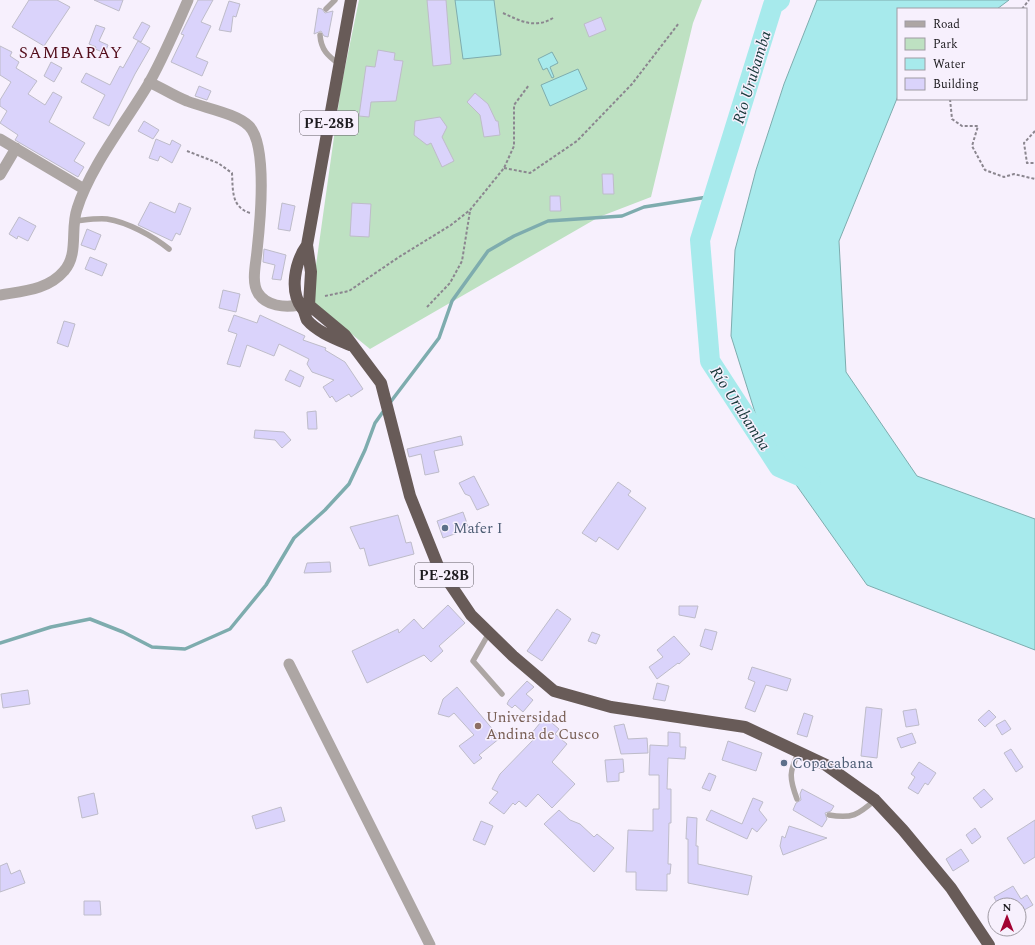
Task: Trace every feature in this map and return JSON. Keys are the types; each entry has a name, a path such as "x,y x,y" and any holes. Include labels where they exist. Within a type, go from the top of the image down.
{"highway":[{"name":"PE-28B","path":"351,0 307,245 311,272 303,304 345,335 381,383 410,496 438,566 471,615 512,656 554,691 611,707 745,727 800,751 826,765 875,800 903,830 951,888 989,945"}],"street":[{"path":"0,295 38,288 54,281 65,270 72,252 76,211 84,189 149,82 184,1"},
{"path":"149,82 187,101 237,119 249,126 256,137 259,150 261,187 261,216 255,275 257,292 267,302 283,307 303,304"},
{"path":"0,139 84,189"},
{"path":"0,175 16,148"},
{"path":"289,664 430,945"}],"lane":[{"path":"326,9 335,0"},
{"path":"320,35 320,42 324,52 340,64"},
{"path":"75,221 107,219 126,225 160,242 169,249"},
{"path":"490,633 473,661 502,694"},
{"path":"798,799 791,784 790,772 800,751"},
{"path":"829,815 844,818 861,812 875,800"}],"path":[{"path":"1023,8 1029,0"},
{"path":"503,13 526,24 547,22 553,18"},
{"path":"504,168 530,173 577,141 632,84 679,23"},
{"path":"324,296 349,291 450,225 470,210 504,168 514,146 514,105 529,85"},
{"path":"950,100 952,119 962,126 978,126 972,146 985,170 1004,176 1014,174 1035,179"},
{"path":"1035,131 1024,143 1027,162 1035,162"},
{"path":"188,151 218,163 232,173 234,201 242,211 261,216"},
{"path":"427,307 450,283 462,261 470,210"}],"green space":[{"path":"359,0 702,0 693,23 651,197 599,217 370,349 311,301 341,87"}],"water":[{"path":"455,0 494,0 501,55 463,59"},
{"path":"817,0 1009,0 998,8 897,8 897,98 839,241 846,372 917,476 1035,519 1035,650 867,585 763,438 731,336 735,250 756,170 784,84"},
{"path":"552,52 558,63 550,67 554,77 552,78 547,68 543,70 538,59"},
{"path":"578,69 587,89 550,106 541,85"}],"building":[{"path":"29,0 57,0 70,7 44,46 12,27"},
{"path":"94,0 123,0 119,11"},
{"path":"198,0 213,0 201,22 211,26 196,57 208,62 202,76 171,62 184,35 181,34"},
{"path":"427,0 446,0 451,64 433,66"},
{"path":"229,1 240,4 236,17 233,16 231,32 219,30"},
{"path":"318,8 322,9 325,13 333,11 328,37 324,36 321,31 314,34"},
{"path":"601,17 606,30 589,37 584,24"},
{"path":"142,22 150,26 141,42 133,38"},
{"path":"96,25 105,28 99,41 108,45 105,53 95,49 96,47 89,44"},
{"path":"138,41 150,48 109,126 93,118 105,95 81,82 86,73 110,85 120,66 123,68"},
{"path":"0,46 12,52 10,56 19,62 16,68 37,81 28,94 45,105 53,92 62,97 49,122 85,143 74,161 84,167 78,177 15,140 18,135 0,123 7,111 0,106 0,100 11,82 0,75"},
{"path":"378,50 395,53 394,60 403,61 396,101 371,102 369,117 359,116 366,66 375,67"},
{"path":"51,62 62,68 54,82 44,76"},
{"path":"199,86 211,91 207,100 195,96"},
{"path":"475,93 488,104 496,121 498,121 500,135 484,137 480,115 467,102"},
{"path":"440,117 447,127 442,137 454,161 442,167 431,143 427,145 414,135 415,121"},
{"path":"144,121 159,130 153,139 138,131"},
{"path":"156,139 170,145 172,140 181,145 172,163 160,156 158,161 149,158"},
{"path":"602,174 613,174 614,194 603,194"},
{"path":"550,196 560,196 561,211 550,211"},
{"path":"150,202 175,213 179,203 191,208 180,235 176,233 172,241 138,225"},
{"path":"282,203 295,206 290,231 278,229"},
{"path":"352,203 371,204 369,237 350,236"},
{"path":"19,217 36,226 28,241 18,236 17,239 9,234"},
{"path":"87,229 101,235 95,250 81,245"},
{"path":"264,249 286,255 281,280 272,279 275,265 263,262"},
{"path":"90,257 107,264 102,276 85,269"},
{"path":"223,290 240,294 236,312 219,308"},
{"path":"234,315 257,323 260,315 305,336 303,340 326,348 325,350 345,362 363,389 351,397 349,394 336,402 332,396 330,398 323,387 334,380 312,372 307,364 309,359 279,344 274,356 247,345 240,367 227,364 237,334 228,331"},
{"path":"64,321 75,324 68,347 57,343"},
{"path":"290,370 304,377 300,387 285,380"},
{"path":"316,411 317,429 308,429 307,412"},
{"path":"255,430 284,432 291,440 282,448 275,440 254,438"},
{"path":"461,436 463,445 434,451 439,472 425,475 421,454 409,457 407,449"},
{"path":"474,476 489,505 477,510 470,496 465,494 459,483"},
{"path":"618,482 631,491 628,495 646,508 618,550 599,537 596,542 582,533"},
{"path":"463,512 469,529 443,538 437,521"},
{"path":"398,515 406,543 411,542 414,554 369,566 364,548 360,549 350,527"},
{"path":"330,562 331,572 304,573 307,563"},
{"path":"448,605 465,623 439,646 443,651 431,662 424,655 367,683 352,651 398,629 399,633 414,619 423,629"},
{"path":"679,606 698,606 695,618 679,615"},
{"path":"557,609 571,619 542,661 527,651"},
{"path":"705,629 717,632 712,650 700,646"},
{"path":"592,632 600,635 596,644 588,641"},
{"path":"674,636 690,654 679,664 678,663 657,679 649,667 663,657 657,650"},
{"path":"752,667 791,679 787,691 766,685 755,712 745,708 755,682 748,679"},
{"path":"527,681 534,687 526,694 533,700 523,712 515,705 512,708 507,704"},
{"path":"657,683 669,686 665,701 653,699"},
{"name":"Universidad Andina de Cusco","path":"457,687 500,738 479,755 482,758 474,764 459,746 474,735 454,713 449,717 438,714 443,699"},
{"path":"28,690 30,704 3,708 1,694"},
{"path":"866,707 882,709 877,758 861,756"},
{"path":"916,709 919,725 906,727 903,711"},
{"path":"989,710 996,717 985,727 978,720"},
{"path":"804,713 813,716 807,737 797,734"},
{"path":"545,717 559,729 555,734 567,744 552,762 575,784 552,808 538,794 526,807 519,801 515,805 513,803 504,814 489,803 498,792 492,789 500,774 535,738 531,734"},
{"path":"1005,720 1011,729 1002,735 996,725"},
{"path":"624,724 628,739 647,738 648,753 621,754 614,726"},
{"path":"668,732 680,733 680,747 686,747 685,759 668,758 667,789 671,789 671,823 669,823 668,864 671,864 670,874 667,874 667,891 636,890 636,872 626,872 628,830 653,831 653,809 659,809 659,775 649,775 650,745 668,746"},
{"path":"912,733 916,743 901,748 897,738"},
{"path":"728,741 762,753 756,771 722,760"},
{"path":"1011,749 1023,767 1016,772 1004,753"},
{"path":"623,759 624,772 619,773 619,781 607,782 605,760"},
{"path":"919,762 936,773 928,785 925,783 918,794 908,788 915,777 911,774"},
{"path":"709,773 716,776 710,791 702,788"},
{"path":"802,789 834,806 831,811 825,813 827,819 822,827 793,810 796,803 801,800 800,794"},
{"path":"984,789 993,799 981,808 973,798"},
{"path":"94,793 98,814 82,818 78,797"},
{"path":"753,798 763,802 759,810 767,820 757,832 752,828 747,839 706,820 711,810 742,824"},
{"path":"281,807 285,821 256,829 252,816"},
{"path":"559,810 570,820 580,824 594,837 597,834 614,848 594,872 544,824"},
{"path":"687,817 697,818 696,846 698,846 698,864 752,876 748,895 688,883 688,839 686,839"},
{"path":"1035,820 1035,857 1024,864 1007,838"},
{"path":"481,821 493,826 485,845 473,840"},
{"path":"789,826 827,838 783,855 780,846 782,836 785,838"},
{"path":"975,828 981,837 972,844 966,835"},
{"path":"961,849 969,861 953,871 946,859"},
{"path":"7,863 11,874 20,870 25,883 0,892 0,866"},
{"path":"1013,886 1020,897 994,897"},
{"path":"1027,895 1033,905 1027,908 1027,897 1024,897"},
{"path":"84,901 100,901 101,915 84,915"}],"waterway":[{"name":"Río Urubamba","path":"780,0 773,5 700,240 710,361 779,467 811,481"},
{"path":"389,404 439,338 452,301 488,251 514,236 548,221 622,216 644,207 714,196"},
{"path":"0,643 51,627 90,619 123,632 152,647 185,649 230,629 266,585 294,538 325,510 349,484 365,450 375,423 385,409"}],"place":[{"name":"Mafer I","path":"445,528"},
{"name":"Universidad Andina de Cusco","path":"478,726"},
{"name":"Copacabana","path":"784,763"}],"district":[{"name":"SAMBARAY","path":"71,52"}]}
